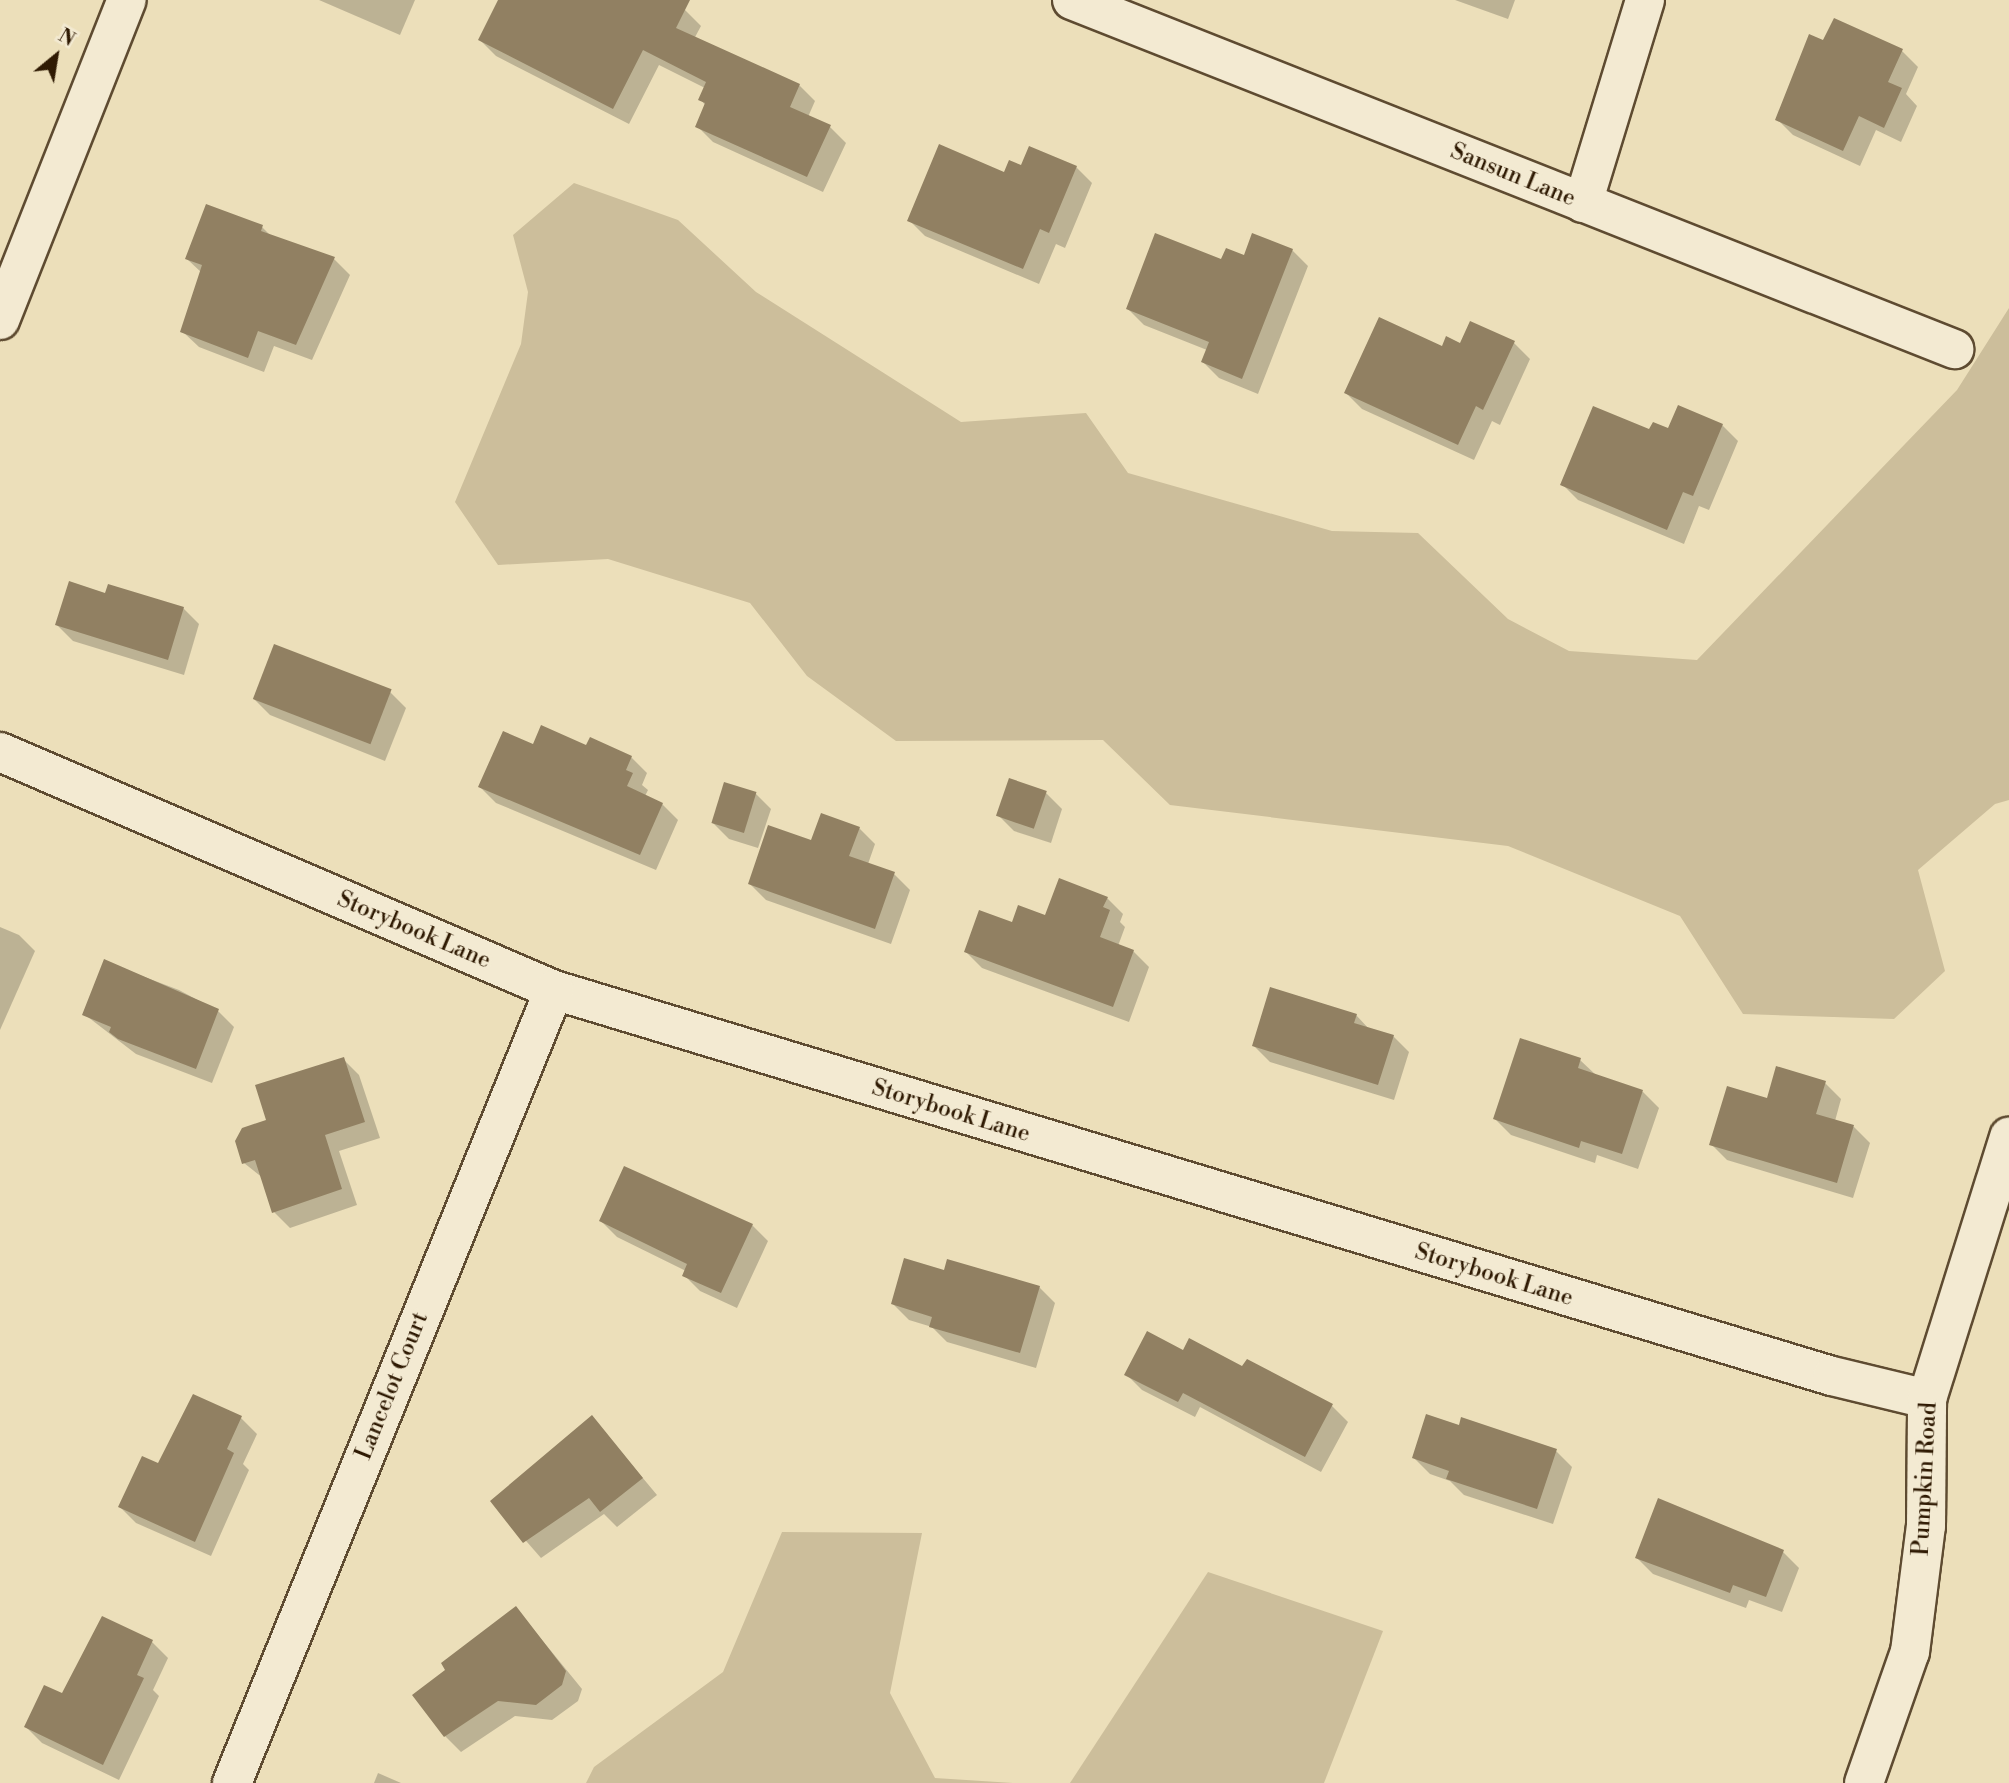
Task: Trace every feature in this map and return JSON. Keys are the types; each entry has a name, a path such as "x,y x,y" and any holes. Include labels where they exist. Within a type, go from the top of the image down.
{"street":[{"path":"0,320 127,0"},
{"name":"Sansun Lane","path":"1072,0 1954,349"},
{"path":"1583,203 1645,0"},
{"name":"Storybook Lane","path":"0,752 554,990 1819,1372 1927,1399"},
{"name":"Lancelot Court","path":"232,1783 554,990"},
{"name":"Pumpkin Road","path":"1864,1783 1910,1652 1926,1526 1927,1399 2009,1137"}],"shaded area":[{"path":"574,183 678,220 756,292 961,422 1086,413 1128,473 1332,531 1418,533 1508,619 1569,651 1697,660 1957,390 2009,308 2009,800 1995,804 1918,870 1945,971 1894,1019 1743,1014 1680,916 1508,846 1170,805 1103,740 896,741 807,676 750,603 608,559 498,565 455,502 521,344 528,292 513,235"},
{"path":"782,1532 922,1533 890,1693 935,1778 1013,1783 586,1783 594,1767 723,1672"},
{"path":"1208,1572 1383,1631 1324,1783 1070,1783"}],"building":[{"path":"498,0 690,0 676,28 800,84 790,107 831,125 807,177 695,127 705,103 698,100 706,82 643,50 613,109 478,40"},
{"path":"1834,18 1903,49 1888,82 1902,88 1884,128 1859,116 1843,151 1775,120 1809,34 1823,40"},
{"path":"939,144 1004,172 1009,160 1021,165 1029,146 1077,166 1049,233 1040,229 1023,269 907,221"},
{"path":"206,204 263,225 261,231 335,257 296,345 258,331 248,358 180,332 202,265 185,259"},
{"path":"1155,233 1221,259 1226,248 1244,255 1252,233 1293,249 1242,379 1201,362 1209,342 1126,309"},
{"path":"1379,317 1442,346 1446,336 1460,343 1470,321 1515,341 1483,410 1476,406 1458,445 1344,393"},
{"path":"1678,405 1723,424 1693,496 1683,492 1667,530 1560,485 1593,406 1649,429 1653,422 1668,428"},
{"path":"69,581 105,593 108,584 184,607 168,660 55,625"},
{"path":"274,644 392,689 370,744 253,699"},
{"path":"541,725 586,745 590,737 632,756 626,770 633,773 627,786 663,803 640,855 478,787 503,731 533,744"},
{"path":"1009,778 1047,791 1034,829 996,816"},
{"path":"724,782 757,792 744,833 711,823"},
{"path":"821,813 860,827 849,856 895,872 875,929 748,884 768,825 811,840"},
{"path":"1059,878 1108,897 1103,907 1110,910 1100,937 1134,950 1113,1007 964,952 979,910 1012,922 1018,905 1045,915"},
{"path":"104,959 219,1009 196,1069 118,1039 109,1032 111,1027 82,1015"},
{"path":"1270,987 1357,1014 1354,1023 1394,1035 1378,1085 1252,1046"},
{"path":"1520,1038 1581,1058 1578,1068 1643,1090 1622,1154 1581,1141 1579,1148 1493,1119"},
{"path":"344,1057 365,1122 325,1135 342,1189 272,1213 255,1160 242,1164 235,1141 242,1128 266,1120 255,1085"},
{"path":"1776,1066 1826,1081 1816,1114 1854,1125 1837,1183 1709,1145 1727,1086 1767,1098"},
{"path":"624,1166 753,1224 721,1293 682,1276 687,1264 599,1221"},
{"path":"904,1258 944,1270 947,1259 1040,1286 1020,1353 929,1327 932,1317 891,1304"},
{"path":"1147,1331 1183,1350 1189,1338 1242,1366 1247,1359 1333,1404 1305,1457 1183,1393 1178,1402 1124,1375"},
{"path":"193,1394 242,1416 227,1449 234,1453 195,1542 118,1507 142,1456 158,1463"},
{"path":"1426,1414 1459,1425 1461,1417 1557,1449 1537,1509 1446,1479 1449,1471 1412,1458"},
{"path":"592,1415 643,1478 600,1512 589,1498 523,1543 490,1501"},
{"path":"1658,1498 1784,1550 1766,1597 1733,1585 1730,1593 1635,1558"},
{"path":"516,1606 566,1671 562,1685 536,1705 498,1701 444,1737 412,1695 445,1670 441,1663"},
{"path":"102,1616 153,1640 137,1675 144,1678 103,1765 24,1727 44,1685 62,1693"}]}
